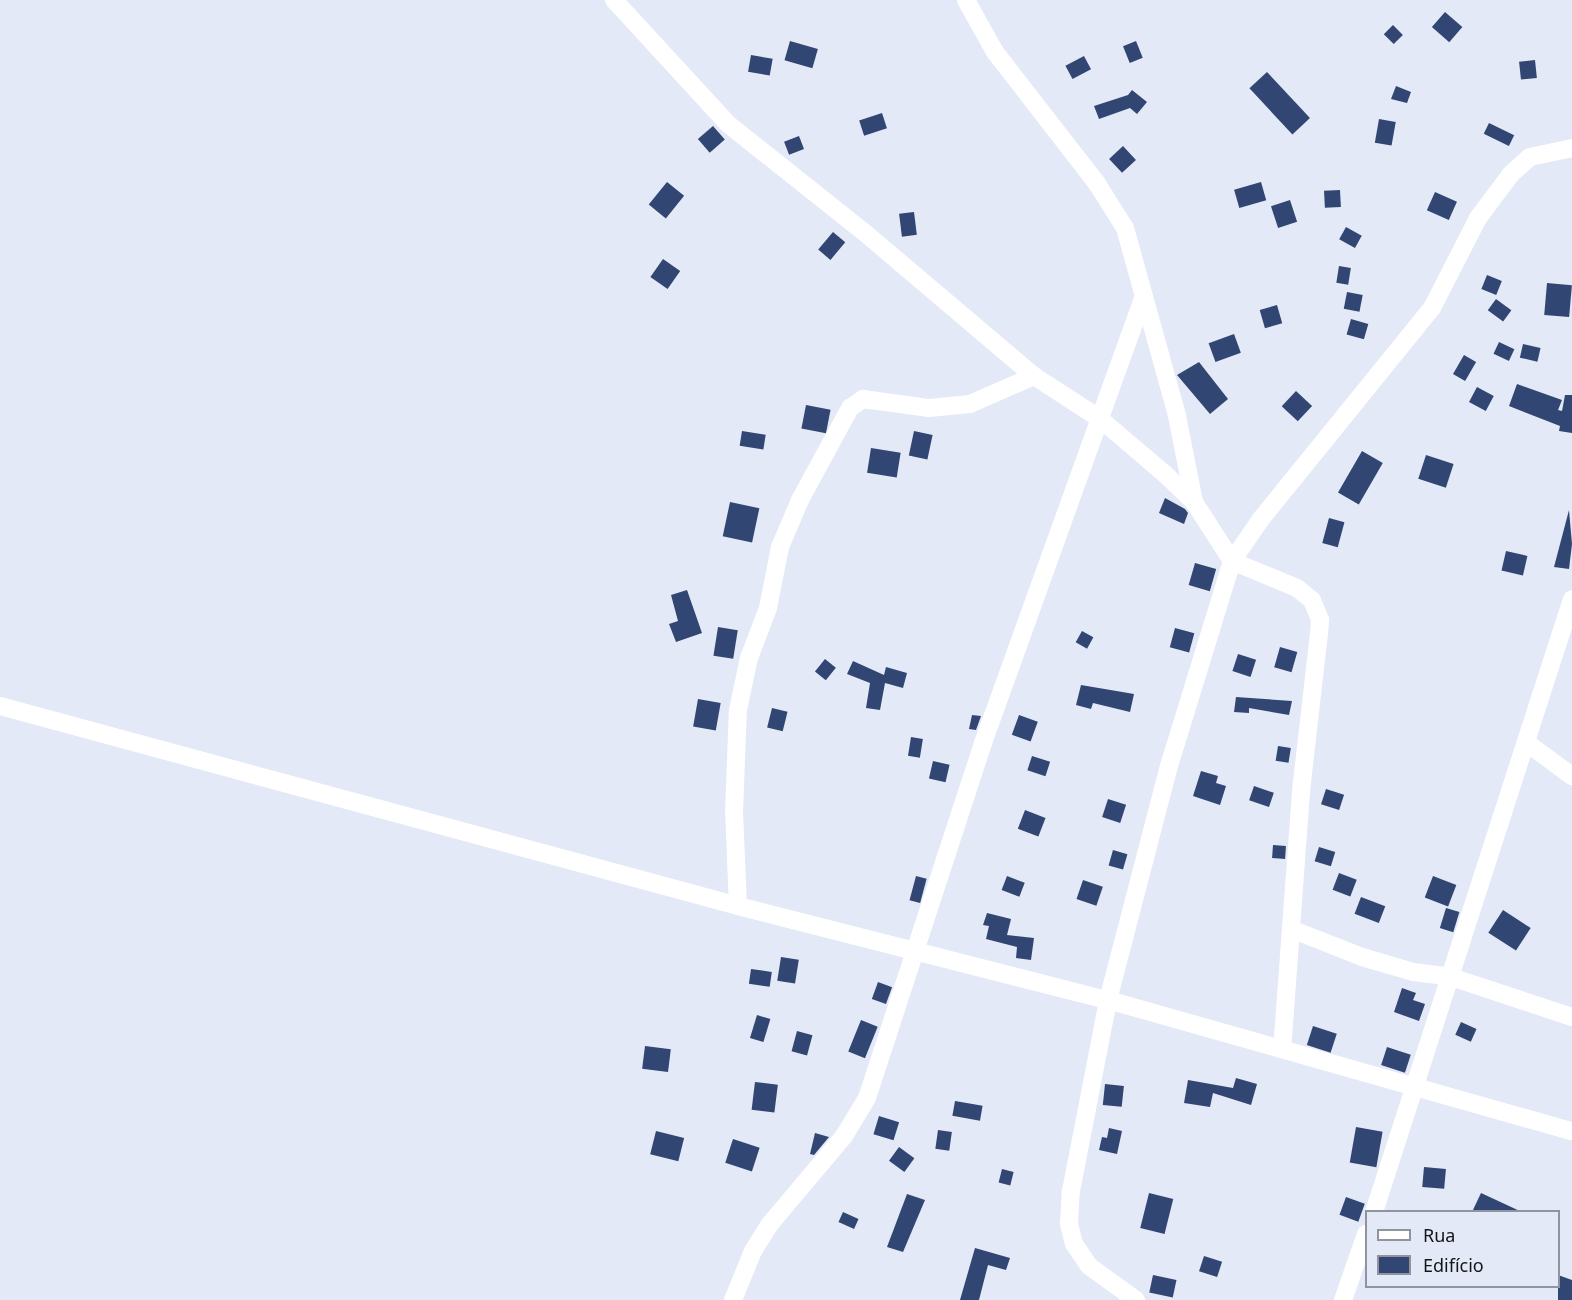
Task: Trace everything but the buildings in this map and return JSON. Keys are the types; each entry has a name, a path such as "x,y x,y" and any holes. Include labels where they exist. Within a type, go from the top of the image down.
{"street":[{"path":"614,0 728,124 864,232 1034,376 1099,418 1194,502 1232,561 1297,588 1312,600 1320,620 1282,1049"},
{"path":"966,0 995,52 1096,182 1125,228 1137,261 1143,299 1177,416 1194,502"},
{"path":"1136,1300 1089,1266 1074,1244 1069,1224 1071,1191 1108,1000 1169,766 1232,561 1261,519 1432,309 1478,218 1511,174 1530,157 1572,148"},
{"path":"733,1300 753,1251 770,1224 830,1155 867,1098 918,949 983,743 1143,299"},
{"path":"738,906 734,812 738,710 749,658 768,608 784,537 800,500 850,408 863,399 929,408 970,404 1034,376"},
{"path":"1375,1210 1572,599"},
{"path":"0,706 738,906 918,949 1108,1000 1572,1131"},
{"path":"1527,743 1572,776"},
{"path":"1291,929 1389,966 1450,977 1572,1017"},
{"path":"1344,1299 1365,1237"}]}
